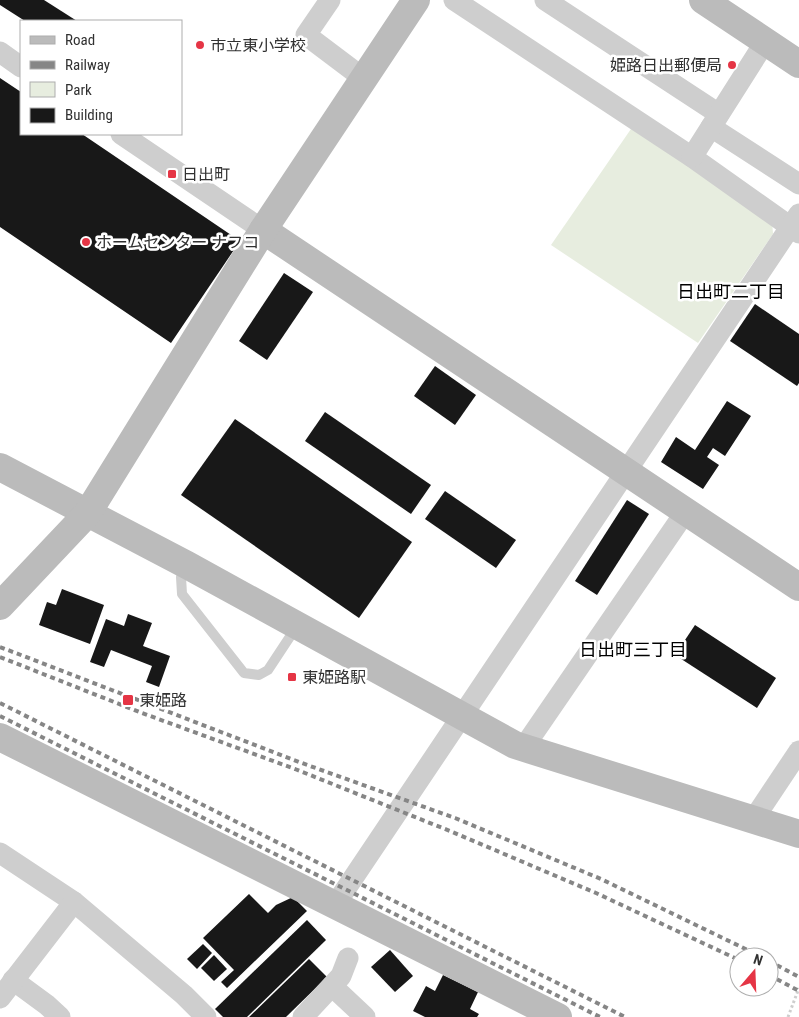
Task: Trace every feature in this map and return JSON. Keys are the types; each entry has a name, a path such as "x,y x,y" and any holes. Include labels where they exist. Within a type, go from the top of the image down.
{"street":[{"path":"330,0 306,35 364,78"},
{"path":"0,606 87,514 263,230 416,0"},
{"path":"335,905 626,472 796,225 454,0"},
{"path":"545,0 715,121 799,184"},
{"path":"703,0 799,64"},
{"path":"692,157 765,42"},
{"path":"0,52 20,66"},
{"path":"122,135 799,587"},
{"path":"0,467 186,565 515,744 799,834"},
{"path":"524,747 686,511"},
{"path":"0,736 558,1017"},
{"path":"753,820 799,751"},
{"path":"0,853 74,902 184,995 206,1017"},
{"path":"0,998 74,902"},
{"path":"303,1017 341,976 348,958"},
{"path":"13,980 60,1017"},
{"path":"332,986 365,1017"}],"lane":[{"path":"186,565 181,576 182,594 244,673 259,675 268,670 298,626"}],"path":[{"path":"788,1017 799,988"}],"green space":[{"path":"633,126 772,220 773,234 698,343 551,245"}],"building":[{"path":"0,0 44,0 75,20 23,20 0,5"},
{"path":"0,78 20,91 20,135 83,135 240,241 171,343 0,227"},
{"path":"284,273 313,292 267,360 239,341"},
{"path":"755,304 799,334 799,383 797,386 730,341"},
{"path":"435,366 476,395 455,425 414,396"},
{"path":"727,401 751,416 725,456 713,448 707,457 719,465 703,489 661,462 676,437 695,450"},
{"path":"325,412 431,485 411,514 305,441"},
{"path":"235,419 412,542 359,618 181,495"},
{"path":"445,491 516,540 496,568 425,519"},
{"path":"627,500 649,514 597,595 575,581"},
{"path":"62,589 104,605 90,644 39,625 47,602 56,605"},
{"path":"128,614 152,623 143,646 170,656 159,687 146,682 152,666 111,650 104,667 90,662 106,619 124,626"},
{"path":"695,625 776,678 757,708 675,655"},
{"path":"249,894 268,913 276,905 293,897 307,911 227,988 221,982 234,970 203,938"},
{"path":"307,920 326,940 247,1017 223,1017 215,1009"},
{"path":"203,944 212,953 197,969 187,959"},
{"path":"390,950 413,976 395,992 371,967"},
{"path":"214,955 227,969 214,981 201,968"},
{"path":"309,959 327,977 286,1017 249,1017"},
{"path":"443,975 478,992 470,1009 479,1014 477,1017 425,1017 413,1011 426,986 435,991"}],"railway":[{"path":"0,647 299,762 455,818 601,879 741,947"},
{"path":"0,657 142,713 295,769 450,831 596,893 729,955"},
{"path":"0,703 625,1017"},
{"path":"0,716 600,1017"},
{"path":"779,966 799,977"},
{"path":"779,980 799,991"}],"place":[{"name":"市立東小学校","path":"200,45"},
{"name":"姫路日出郵便局","path":"732,65"},
{"name":"日出町","path":"172,174"},
{"name":"ホームセンター ナフコ","path":"86,242"},
{"name":"東姫路駅","path":"292,677"},
{"name":"東姫路","path":"128,700"}],"district":[{"name":"日出町二丁目","path":"731,291"},
{"name":"日出町三丁目","path":"633,649"}]}
